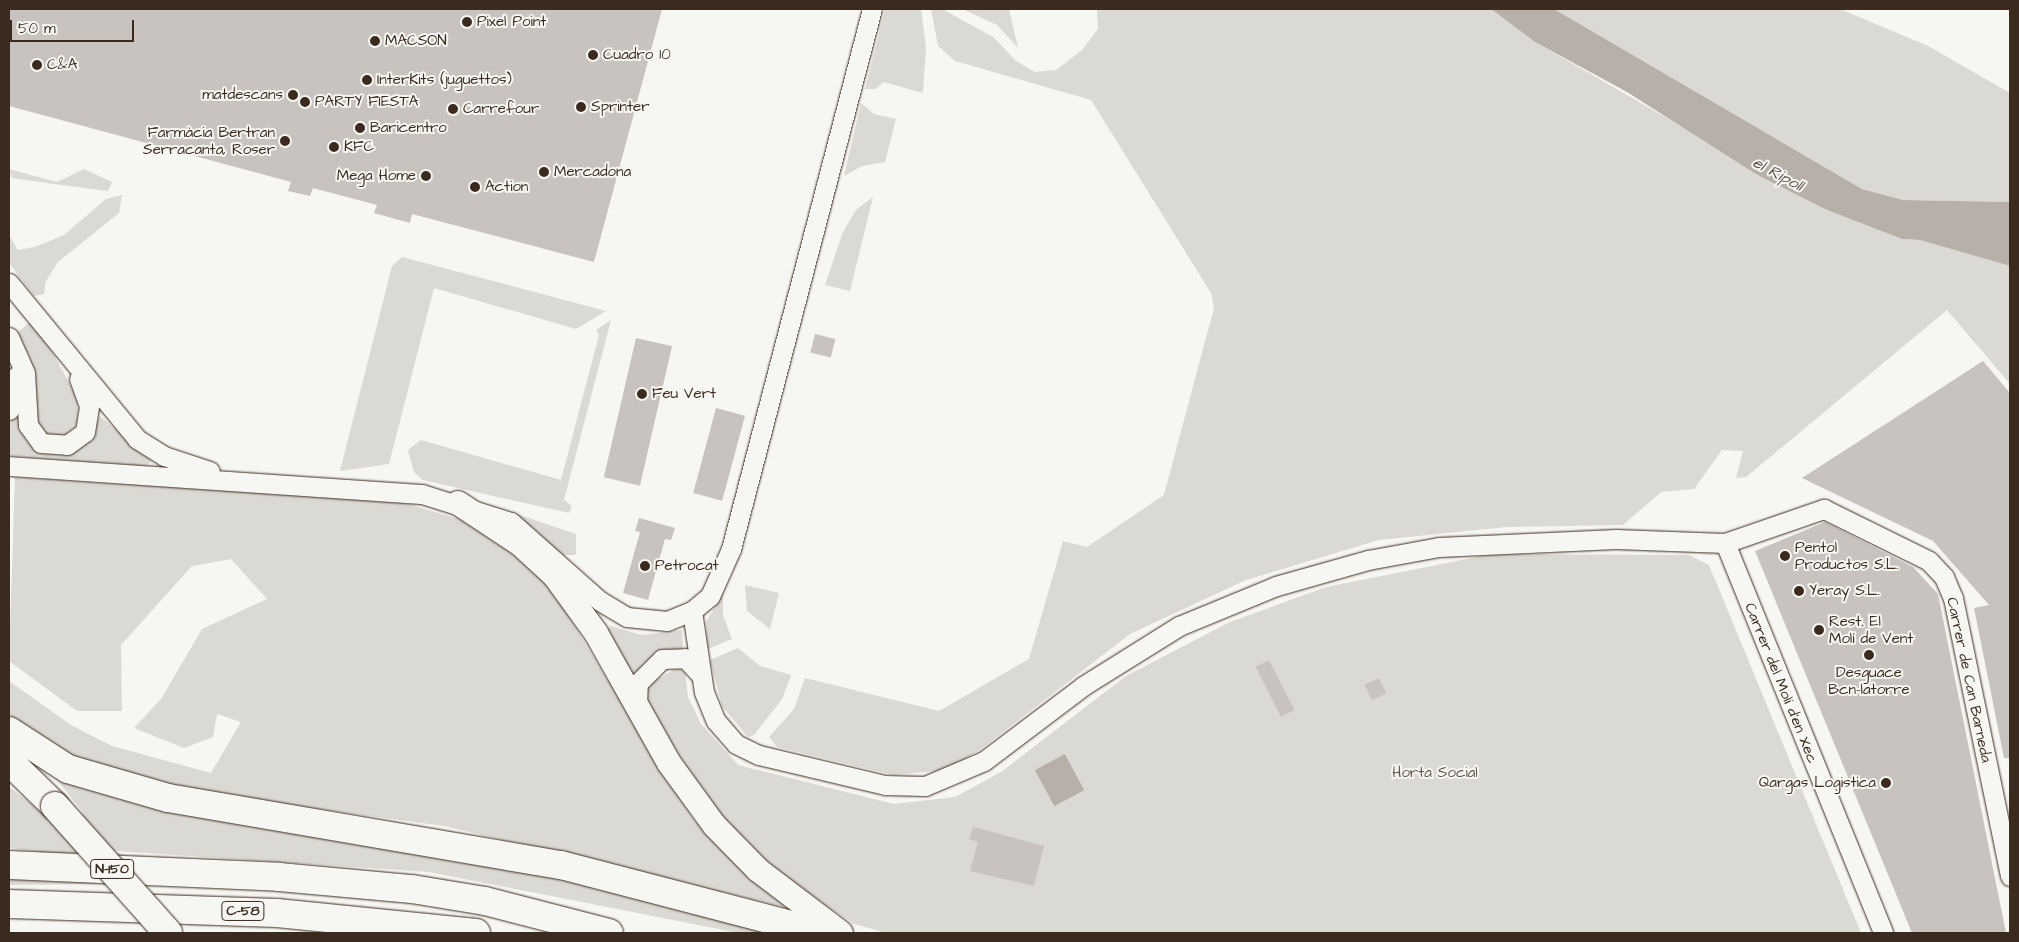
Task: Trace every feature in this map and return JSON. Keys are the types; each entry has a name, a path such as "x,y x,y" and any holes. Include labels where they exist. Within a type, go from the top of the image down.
{"main road":[{"path":"9,731 68,769 168,798 561,865 822,933"},
{"name":"N-150","path":"9,761 55,806 168,933"},
{"path":"9,865 279,876 412,889 485,901 609,933"},
{"name":"C-58","path":"9,904 277,913 476,933"}],"street":[{"path":"9,466 215,481 250,479 391,489 458,503 511,522 613,611 652,621 692,611 710,596 731,549 872,9"},
{"path":"9,283 71,362 144,443 186,466 250,479"},
{"path":"9,338 25,373 31,433 49,446 74,442 88,424 87,398 71,362"},
{"path":"9,341 18,379 9,410"},
{"path":"458,503 520,544 554,575 596,633 638,713 688,791 727,839 765,876 841,933"},
{"name":"Carrer de Can Barneda","path":"1725,543 1824,509 1929,560 1944,577 1953,598 2010,876"},
{"path":"692,611 700,674 716,721 747,750 885,785 925,786 984,761 1083,686 1180,626 1276,586 1368,560 1439,547 1616,539 1725,543"},
{"name":"Carrer del Molí d'en Xec","path":"1725,543 1883,933"},
{"path":"638,713 638,683 655,663 678,656 692,662 700,674"}],"green space":[{"path":"885,9 921,9 926,47 923,93 884,82 875,89 865,89"},
{"path":"931,9 942,9 993,37 1016,61 1035,72 1056,70 1082,50 1098,29 1097,9 1491,9 1535,42 1827,210 1902,239 1920,240 2010,266 2010,384 1947,310 1746,477 1736,478 1743,451 1722,450 1694,489 1661,492 1623,525 1506,527 1379,540 1246,580 1130,634 981,749 946,770 893,775 777,747 769,737 794,709 805,678 939,711 1029,659 1063,541 1087,547 1164,495 1214,308 1211,293 1091,100 955,61 938,46"},
{"path":"962,9 1009,9 1018,48 997,25"},
{"path":"1554,9 1840,9 1928,46 2010,93 2010,202 1903,200 1862,189"},
{"path":"861,103 874,114 896,119 885,162 862,166 844,176"},
{"path":"9,169 57,182 84,169 112,182 108,191 12,178"},
{"path":"122,195 119,213 58,262 46,281 44,294 34,296 9,263 9,235 18,250 35,247 64,235 106,199"},
{"path":"873,197 850,291 825,285 843,232 856,210"},
{"path":"402,257 606,311 576,329 434,288 389,464 340,471 392,266"},
{"path":"611,320 564,500 572,506 569,513 423,480 414,472 408,450 421,440 561,480 599,335 596,330"},
{"path":"30,322 50,348 77,397 78,423 67,434 50,436 37,428 31,359 17,333"},
{"path":"16,414 26,439 38,450 75,451 86,443 100,416 152,461 146,466 9,456 9,424"},
{"path":"15,477 401,502 462,520 506,544 547,581 693,819 785,907 444,826 245,799 151,781 73,756 31,734 9,715 9,681 71,725 112,746 211,773 241,722 217,714 213,737 184,748 134,728 161,699 202,629 267,599 231,559 192,566 121,645 122,711 77,711 9,661"},
{"path":"511,512 576,534 576,555 563,555"},
{"name":"Horta Social","path":"1492,554 1689,555 1709,565 1861,933 887,933 854,924 781,876 721,817 642,700 650,684 677,668 685,672 688,697 701,724 738,765 894,804 955,797 1001,772 1126,676 1230,622 1326,587","holes":["1065,754 1084,790 1053,806"]},
{"path":"745,585 779,593 770,629 747,611"},
{"path":"723,593 723,615 732,639 708,649 706,622"},
{"path":"610,626 642,635 682,630 683,650 656,653 632,676 607,629"},
{"path":"738,648 760,666 791,675 782,699 754,735 748,737 722,706 710,660"},
{"path":"56,778 159,807 570,878 775,933 739,933 429,872 116,851 69,857 9,848 9,787 37,808 84,814"},
{"path":"9,877 92,877 96,884 9,885"}],"water":[{"name":"el Ripoll","path":"1491,9 1554,9 1862,189 1903,200 2010,202 2010,266 1920,240 1902,239 1827,210 1756,174 1627,92 1535,42"},
{"path":"1065,754 1084,790 1054,806 1035,770"}],"building":[{"name":"Baricentro","path":"9,9 662,9 594,262 412,214 410,223 374,213 377,205 313,188 310,196 288,191 291,182 9,106"},
{"path":"815,334 835,339 831,358 810,352"},
{"path":"636,338 672,346 640,486 604,477"},
{"path":"1983,361 2010,393 2010,758 2004,758 1974,608 1989,605 1933,541 1802,478"},
{"path":"716,408 745,416 722,501 693,493"},
{"path":"639,518 675,528 671,540 665,539 648,600 623,593 640,532 635,531"},
{"path":"1825,522 1913,567 1938,594 2006,933 1912,933 1755,551"},
{"path":"1269,660 1294,710 1281,717 1256,667"},
{"path":"1379,678 1386,693 1372,700 1364,685"},
{"path":"973,827 1044,846 1034,886 970,871 978,842 969,839"}],"place":[{"name":"Pixel Point","path":"467,22"},
{"name":"MACSON","path":"375,41"},
{"name":"Cuadro 10","path":"593,55"},
{"name":"C&A","path":"37,65"},
{"name":"InterKits (juguettos)","path":"367,80"},
{"name":"matdescans","path":"293,95"},
{"name":"PARTY FIESTA","path":"305,102"},
{"name":"Sprinter","path":"581,107"},
{"name":"Carrefour","path":"453,109"},
{"name":"Baricentro","path":"360,128"},
{"name":"Farmàcia Bertran Serracanta, Roser","path":"285,141"},
{"name":"KFC","path":"334,147"},
{"name":"Mercadona","path":"544,172"},
{"name":"Mega Home","path":"426,176"},
{"name":"Action","path":"475,187"},
{"name":"Feu Vert","path":"642,394"},
{"name":"Pentol Productos S.L.","path":"1785,556"},
{"name":"Petrocat","path":"645,566"},
{"name":"Yeray S.L.","path":"1799,591"},
{"name":"Rest. El Molí de Vent","path":"1819,630"},
{"name":"Desguace Bcn-latorre","path":"1869,655"},
{"name":"Qargas Logistica","path":"1886,783"}]}
